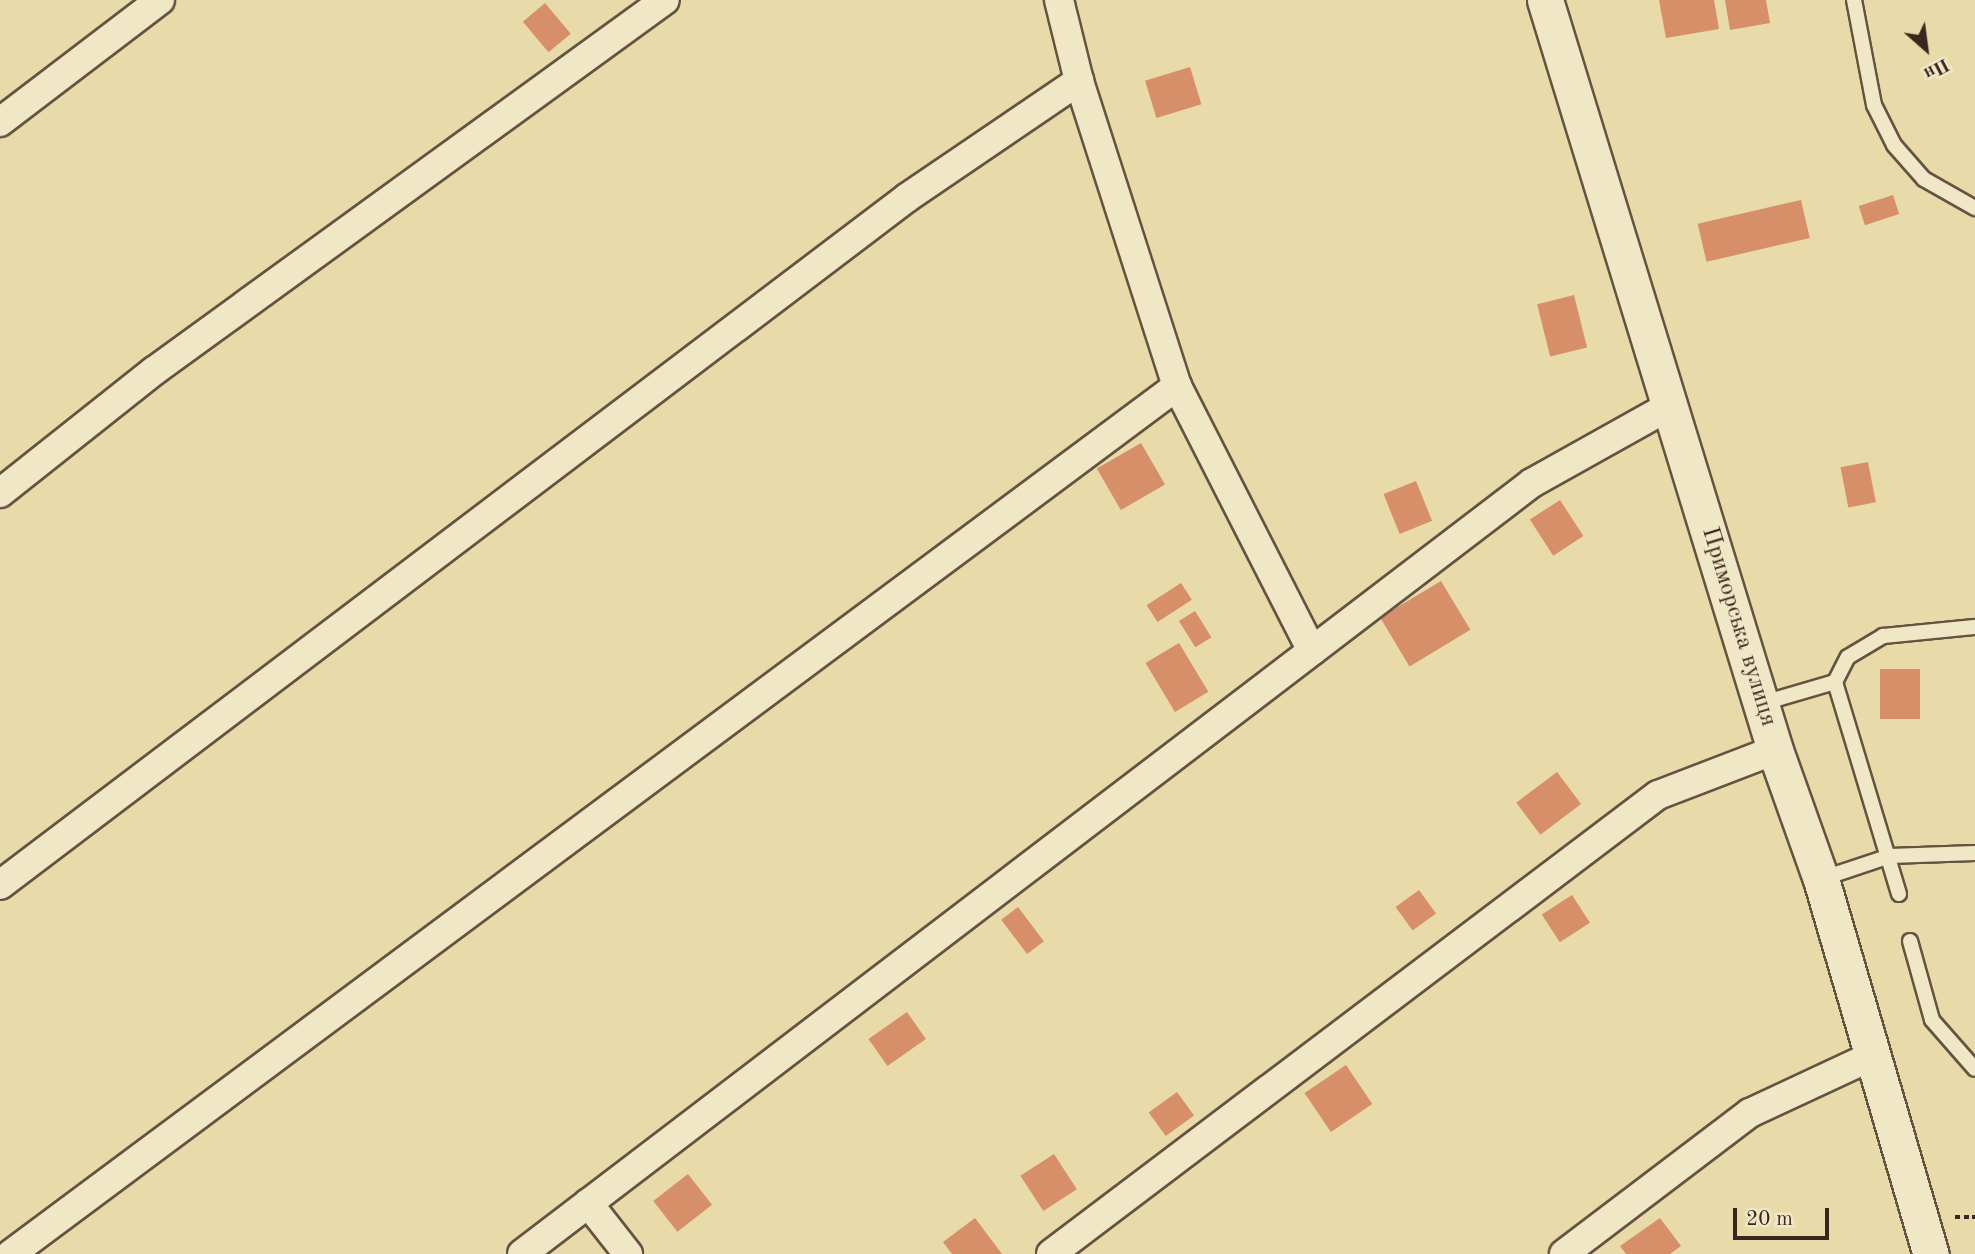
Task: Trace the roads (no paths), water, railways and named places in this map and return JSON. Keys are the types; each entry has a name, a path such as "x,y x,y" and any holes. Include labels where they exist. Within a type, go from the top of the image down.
{"street":[{"path":"0,122 160,0"},
{"path":"0,493 155,371 666,0"},
{"path":"1059,0 1079,81 1177,386 1312,651"},
{"name":"Приморська вулиця","path":"1545,0 1775,750 1821,879 1870,1057 1931,1254"},
{"path":"0,886 908,197 1079,81"},
{"path":"11,1254 1177,386"},
{"path":"522,1254 1531,483 1668,407"},
{"path":"1051,1254 1658,795 1775,750"},
{"path":"1564,1254 1750,1113 1870,1057"},
{"path":"588,1203 628,1254"}],"lane":[{"path":"1854,0 1874,105 1894,145 1924,179 1975,208"},
{"path":"1763,704 1835,681 1848,657 1882,636 1975,626"},
{"path":"1835,681 1890,856 1899,894"},
{"path":"1821,879 1890,856 1975,853"},
{"path":"1910,941 1932,1020 1975,1069"}]}
